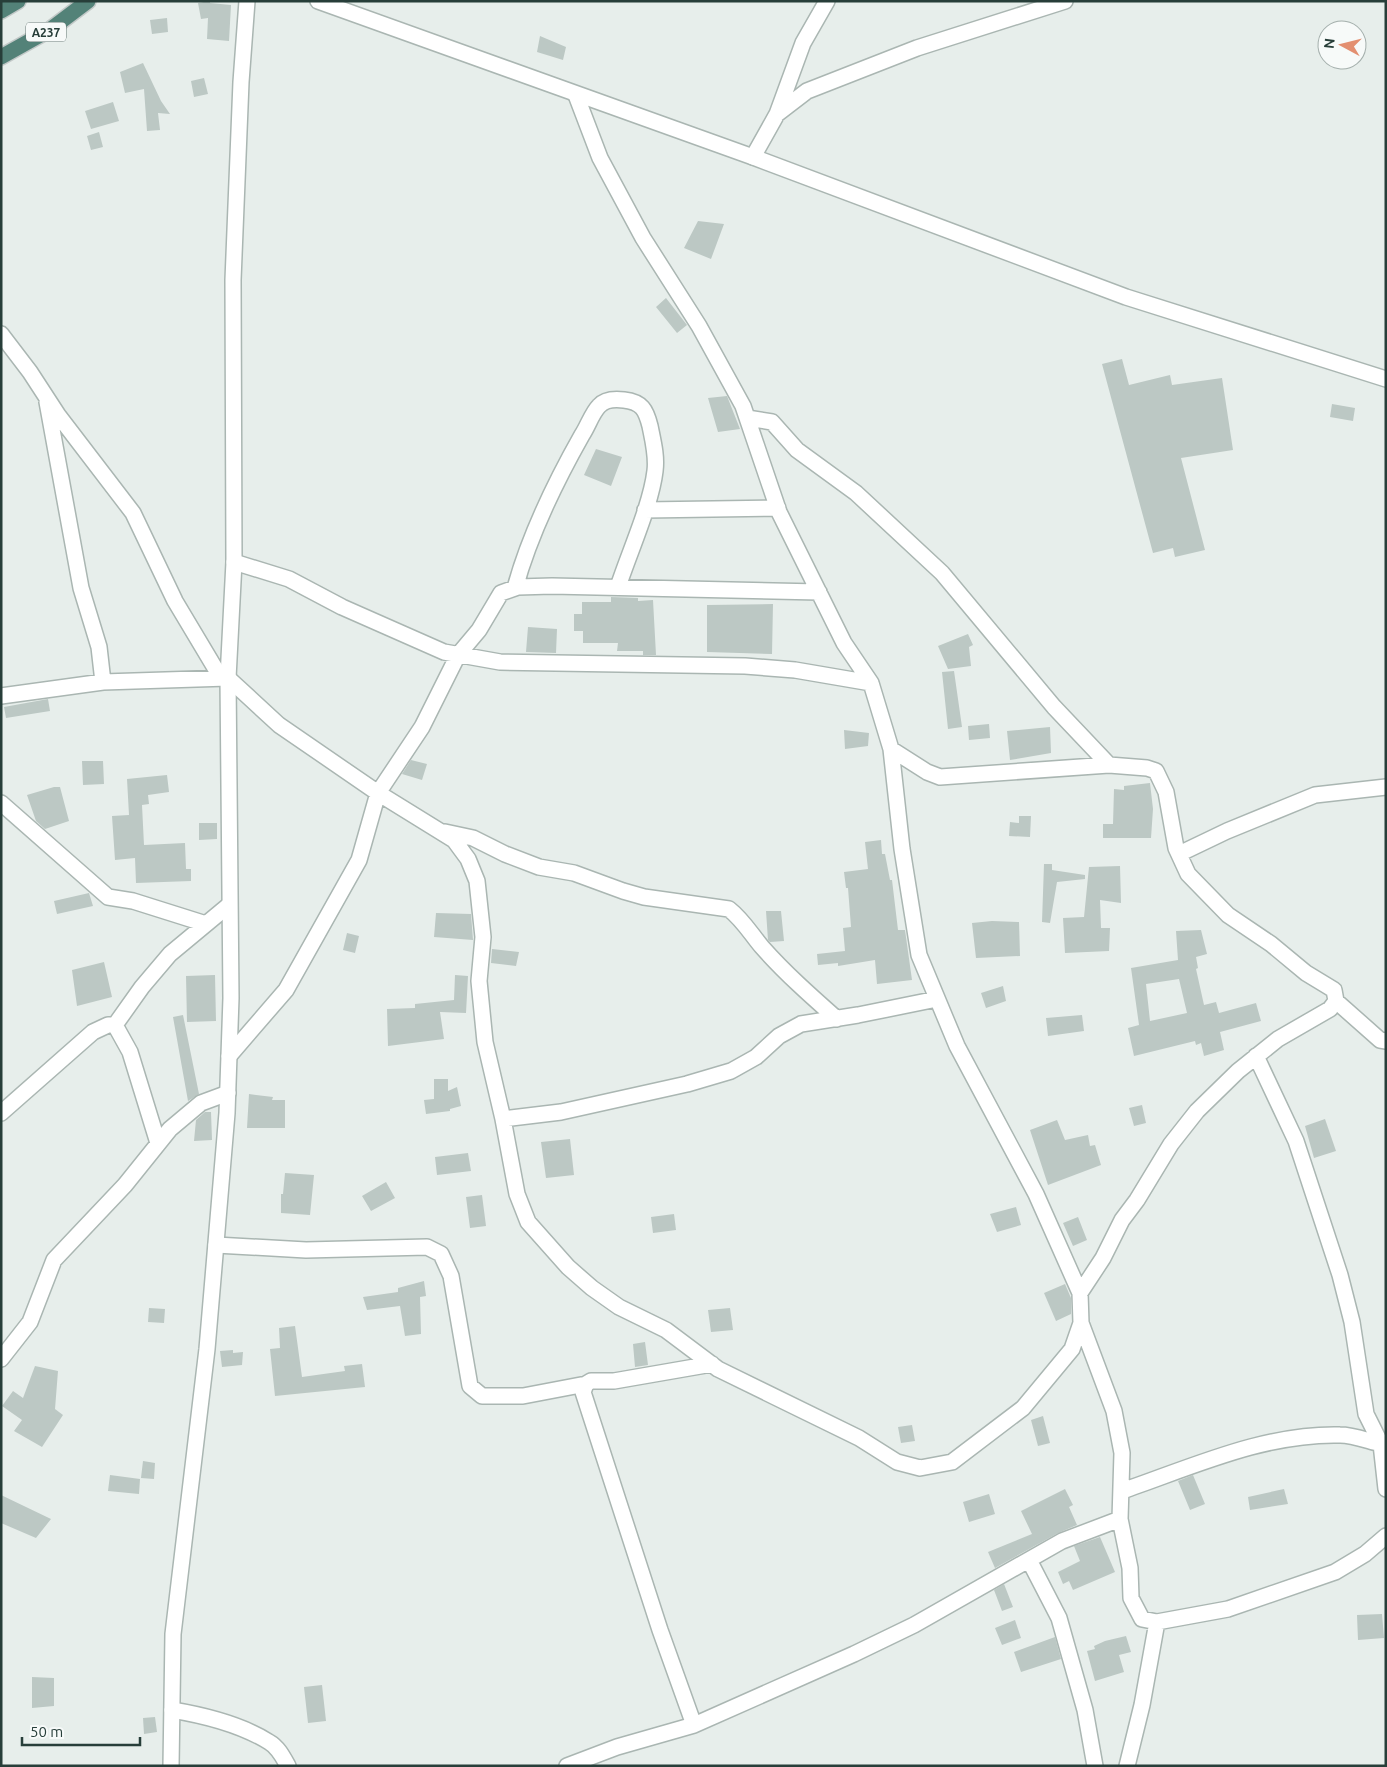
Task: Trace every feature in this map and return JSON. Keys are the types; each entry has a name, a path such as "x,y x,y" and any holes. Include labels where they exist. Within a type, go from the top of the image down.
{"highway":[{"path":"1,11 18,1"},
{"name":"A237","path":"1,57 51,29 88,1"}],"street":[{"path":"171,1766 173,1634 190,1502 216,1245 228,1093 229,905 224,678 234,562 234,280 241,82 247,1"},
{"path":"318,1 753,157 1126,297 1386,379"},
{"path":"753,157 777,114 803,43 827,1"},
{"path":"1018,16 1026,1"},
{"path":"777,114 806,91 917,48 1065,1"},
{"path":"576,95 600,158 644,238 699,326 743,406 778,508 844,643 870,683 891,749 902,849 919,955 957,1046 1036,1194 1080,1293 1081,1323 1114,1412 1122,1453 1120,1519 1130,1568 1131,1598 1142,1619 1157,1622 1228,1609 1335,1572 1359,1558 1386,1536"},
{"path":"1,334 58,415 134,513 175,602 224,678 279,725 378,793 454,840 460,846 477,881 483,937 479,981 485,1042 503,1119 517,1194 528,1222 568,1267 592,1288 619,1307 666,1330 712,1364 757,1390 859,1438 897,1462 920,1468 952,1462 1023,1408 1072,1349 1081,1323"},
{"path":"46,396 57,467 81,588 100,647 103,682"},
{"path":"516,588 526,554 572,454 600,405 608,400 635,401 642,406 647,413 655,447 655,472 645,510 618,587"},
{"path":"748,418 772,422 797,450 856,493 942,573 1054,707 1109,765"},
{"path":"645,510 778,508"},
{"path":"234,562 289,579 396,632 444,652 458,655 500,662 745,666 795,670 870,683"},
{"path":"229,1056 286,990 359,860 378,793 422,727 458,655 479,630 501,593 516,588 618,587 818,592"},
{"path":"1,696 103,682 224,678"},
{"path":"891,749 926,772 940,777 1109,765 1147,768 1156,771 1166,792 1179,854 1188,874 1228,914 1271,944 1306,973 1334,990 1336,1001 1380,1040 1386,1041"},
{"path":"1179,854 1227,831 1315,795 1386,787"},
{"path":"1,803 108,897 133,901 206,924"},
{"path":"438,830 473,838 504,854 539,867 574,873 630,893 730,909 740,917 761,946 799,986 837,1019"},
{"path":"115,1025 142,987 170,954 229,905"},
{"path":"503,1119 561,1112 722,1074 756,1057 779,1036 801,1024 837,1019 937,999"},
{"path":"1080,1293 1103,1258 1122,1220 1137,1200 1171,1144 1197,1111 1256,1056 1278,1039 1330,1009 1336,1001"},
{"path":"1,1113 94,1032 108,1025 115,1025"},
{"path":"115,1025 130,1052 158,1143"},
{"path":"1256,1056 1296,1141 1340,1275 1352,1322 1366,1414 1381,1444 1386,1489"},
{"path":"1,1359 30,1322 54,1260 125,1185 170,1129 201,1103 228,1093"},
{"path":"216,1245 306,1250 427,1247 441,1254 451,1276 470,1386 482,1396 504,1398 523,1396 586,1384 591,1381 614,1381 712,1364"},
{"path":"586,1384 583,1392 657,1621 694,1725"},
{"path":"1122,1491 1226,1455 1293,1436 1342,1434 1381,1444"},
{"path":"567,1766 617,1747 694,1725 863,1650 914,1625 1062,1541 1120,1519"},
{"path":"1029,1560 1059,1618 1085,1710 1095,1766"},
{"path":"1127,1766 1142,1705 1157,1622"},
{"path":"172,1710 206,1716 269,1742 279,1751 288,1766"}],"building":[{"path":"210,1 210,3 231,5 229,41 207,39 208,18 201,19 198,3"},
{"path":"167,18 168,32 152,34 150,20"},
{"path":"540,36 566,47 563,60 537,52"},
{"path":"143,63 161,101 170,114 158,113 160,130 147,131 144,89 125,93 120,72"},
{"path":"204,78 208,94 194,97 191,81"},
{"path":"113,102 119,121 91,129 85,111"},
{"path":"99,132 103,147 91,150 87,136"},
{"path":"698,221 724,224 711,259 684,248"},
{"path":"666,298 687,325 677,333 656,307"},
{"path":"1122,359 1129,385 1170,375 1172,385 1222,378 1233,450 1181,458 1205,550 1175,557 1173,548 1153,553 1102,364"},
{"path":"727,396 740,429 718,432 708,398"},
{"path":"1332,404 1355,408 1353,421 1330,417"},
{"path":"596,449 622,457 611,486 584,475"},
{"path":"611,597 638,598 638,601 653,600 656,655 643,655 643,651 617,651 618,643 583,643 583,631 574,631 574,614 582,614 582,602 611,602"},
{"path":"773,604 772,654 707,652 707,605"},
{"path":"528,627 557,629 556,653 526,652"},
{"path":"968,634 973,645 969,647 971,666 948,669 938,646"},
{"path":"954,671 962,727 948,729 942,672"},
{"path":"48,699 50,711 6,718 4,707"},
{"path":"989,724 990,738 969,740 968,726"},
{"path":"1050,727 1051,753 1010,760 1007,731"},
{"path":"844,730 869,733 868,746 845,749"},
{"path":"411,760 427,764 422,780 402,774"},
{"path":"82,761 103,761 104,784 83,785"},
{"path":"167,775 169,792 148,795 149,804 142,805 144,845 185,843 186,869 191,869 191,881 136,883 135,858 115,860 112,816 129,815 127,779"},
{"path":"1150,783 1153,809 1151,838 1103,838 1103,824 1113,824 1114,789 1124,790 1124,786"},
{"path":"60,787 69,821 45,829 36,821 27,795"},
{"path":"1019,816 1031,816 1030,837 1009,836 1010,822 1019,823"},
{"path":"199,823 217,823 217,839 199,840"},
{"path":"881,840 882,854 885,854 890,880 892,880 898,930 905,930 912,980 877,984 875,960 838,966 838,963 818,965 817,954 845,951 843,928 851,927 848,888 846,888 844,872 868,869 865,842"},
{"path":"1044,864 1052,864 1052,870 1085,875 1085,879 1057,882 1050,923 1042,922"},
{"path":"1120,866 1121,903 1100,900 1101,928 1110,928 1109,951 1065,953 1063,918 1084,917 1089,867"},
{"path":"89,893 93,906 57,914 54,901"},
{"path":"766,911 781,911 784,941 770,942 768,940"},
{"path":"436,913 471,914 473,940 434,937"},
{"path":"992,921 1019,922 1020,956 976,958 972,923"},
{"path":"1201,930 1207,954 1196,957 1198,968 1196,969 1204,1005 1216,1002 1219,1013 1256,1003 1261,1021 1220,1032 1224,1050 1204,1056 1201,1043 1196,1045 1195,1041 1134,1056 1128,1028 1139,1025 1131,968 1178,960 1176,931","holes":["1179,979 1187,1013 1150,1021 1146,984"]},
{"path":"347,933 359,936 355,953 343,950"},
{"path":"492,949 519,952 516,966 491,963"},
{"path":"104,962 112,997 77,1006 72,970"},
{"path":"215,975 216,1021 187,1022 186,976"},
{"path":"455,975 468,976 466,1013 440,1012 444,1039 388,1046 387,1009 415,1008 415,1004 454,1000"},
{"path":"1003,986 1006,1001 986,1008 981,993"},
{"path":"183,1015 199,1094 188,1101 173,1017"},
{"path":"1082,1015 1084,1031 1048,1036 1046,1018"},
{"path":"434,1079 448,1079 448,1091 457,1087 461,1106 450,1109 450,1111 426,1114 424,1100 434,1099"},
{"path":"249,1094 273,1097 272,1100 285,1100 285,1128 247,1128"},
{"path":"1142,1105 1146,1123 1134,1126 1129,1108"},
{"path":"205,1112 211,1112 212,1140 194,1141 196,1120"},
{"path":"1325,1119 1336,1151 1314,1158 1305,1126"},
{"path":"1057,1120 1065,1140 1088,1135 1090,1146 1095,1145 1101,1165 1048,1185 1030,1130"},
{"path":"570,1139 574,1175 546,1178 541,1142"},
{"path":"468,1153 471,1171 437,1175 435,1157"},
{"path":"285,1173 314,1175 310,1215 281,1213 281,1194 283,1194"},
{"path":"386,1182 395,1198 371,1211 362,1196"},
{"path":"482,1195 486,1226 470,1228 466,1197"},
{"path":"1016,1207 1021,1225 997,1232 990,1214"},
{"path":"674,1214 676,1230 653,1233 651,1217"},
{"path":"1078,1217 1087,1240 1073,1246 1063,1223"},
{"path":"424,1281 426,1296 420,1297 421,1334 405,1336 400,1306 367,1310 363,1297 398,1292 398,1288"},
{"path":"1065,1284 1071,1298 1071,1314 1056,1321 1044,1293"},
{"path":"149,1308 165,1309 164,1323 148,1322"},
{"path":"730,1308 733,1330 711,1332 708,1310"},
{"path":"295,1326 302,1377 345,1371 344,1366 362,1364 365,1387 275,1396 270,1349 280,1348 279,1328"},
{"path":"645,1342 648,1365 635,1367 633,1344"},
{"path":"233,1350 233,1353 243,1352 242,1365 222,1367 220,1351"},
{"path":"35,1366 58,1371 55,1409 63,1415 42,1447 14,1431 22,1420 2,1406 13,1391 23,1398"},
{"path":"1043,1416 1050,1443 1038,1446 1031,1420"},
{"path":"912,1425 915,1441 901,1443 898,1427"},
{"path":"143,1461 155,1463 154,1479 141,1478"},
{"path":"110,1475 140,1479 139,1494 108,1491"},
{"path":"1193,1475 1205,1504 1190,1510 1178,1481"},
{"path":"1065,1489 1073,1505 1069,1507 1077,1525 1058,1533 995,1568 988,1552 1032,1534 1021,1511"},
{"path":"1284,1489 1288,1504 1250,1510 1248,1497"},
{"path":"989,1494 995,1514 969,1522 963,1502"},
{"path":"1,1495 51,1519 36,1538 1,1523"},
{"path":"1100,1537 1115,1572 1073,1590 1069,1581 1063,1584 1058,1572 1080,1561 1074,1546"},
{"path":"1004,1584 1013,1607 1002,1611 994,1590"},
{"path":"1382,1614 1384,1638 1358,1640 1357,1615"},
{"path":"1015,1620 1021,1638 1002,1645 995,1628"},
{"path":"1126,1636 1131,1652 1119,1655 1124,1672 1095,1681 1087,1651 1095,1649 1094,1646 1105,1641"},
{"path":"1055,1637 1061,1659 1021,1672 1014,1652"},
{"path":"32,1677 54,1678 54,1706 32,1708"},
{"path":"322,1685 326,1721 308,1723 304,1687"},
{"path":"155,1717 157,1732 144,1734 143,1718"}]}
